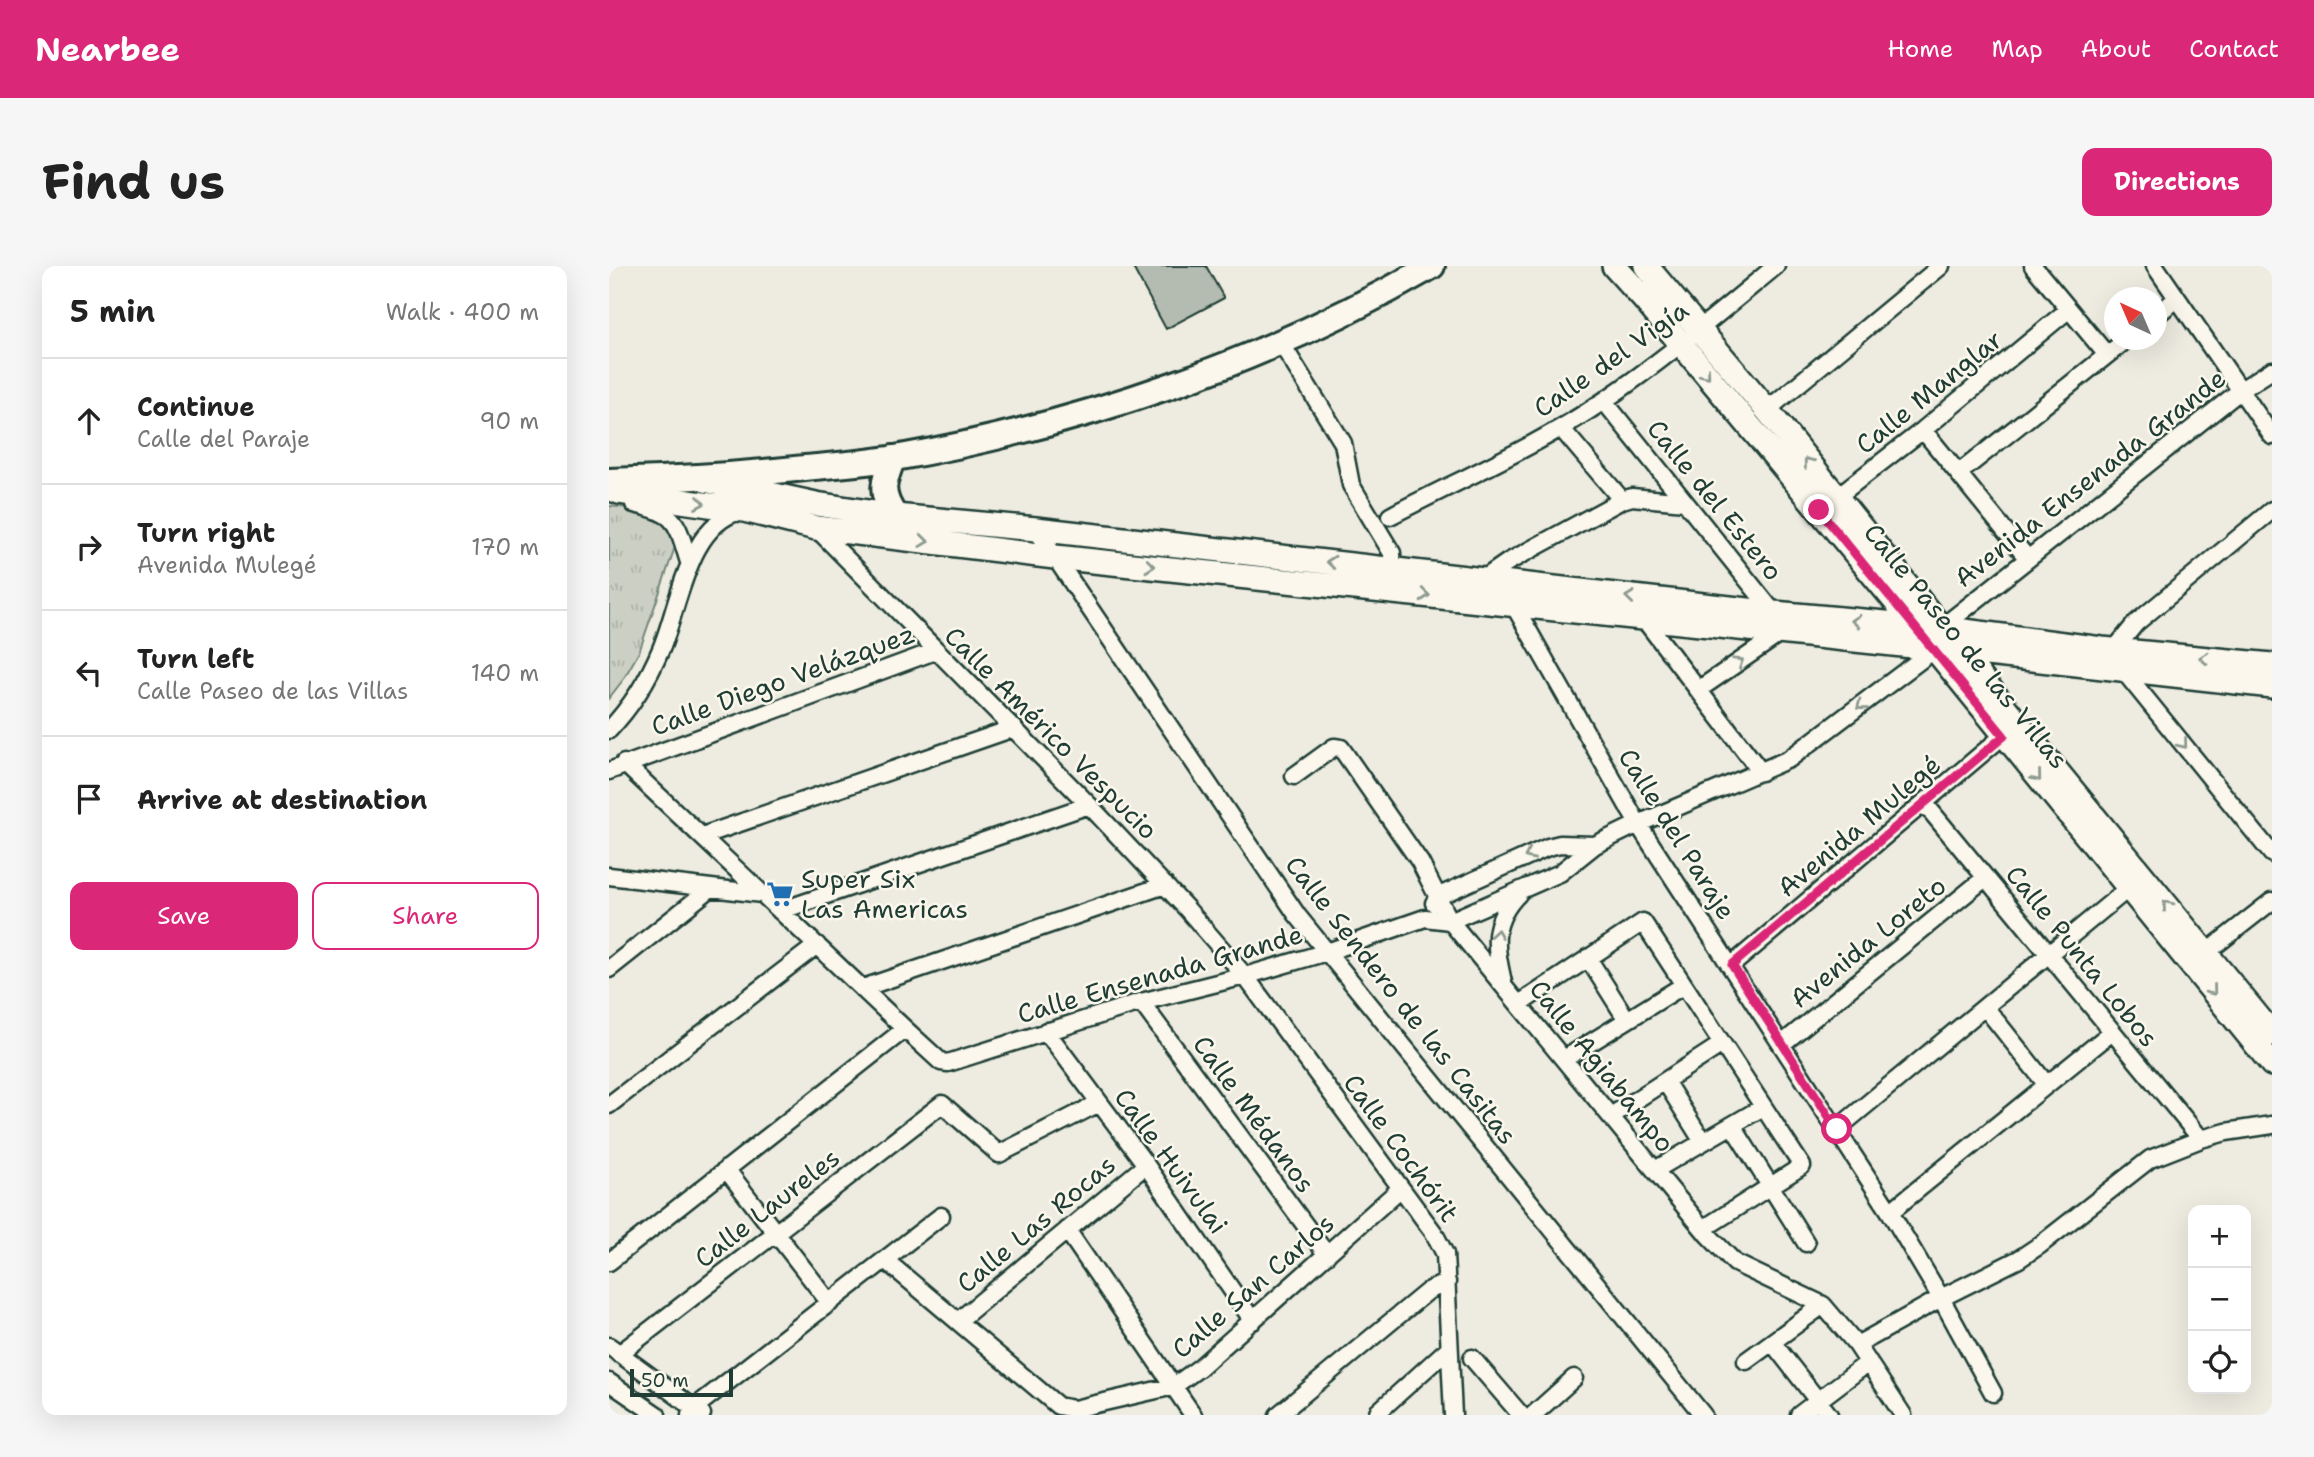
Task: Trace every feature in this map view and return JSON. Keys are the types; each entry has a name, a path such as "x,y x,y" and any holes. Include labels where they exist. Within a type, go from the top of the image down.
{"main road":[{"path":"612,487 893,458 1097,410 1281,343 1431,266"},
{"path":"893,458 885,478 884,490 885,499 895,516"}],"street":[{"name":"Calle Paseo de las Villas","path":"1613,266 1767,410 1828,504 1914,626 1938,638"},
{"name":"Calle Paseo de las Villas","path":"1646,266 1690,337 2198,958 2272,1064"},
{"name":"Calle del Vigía","path":"1389,516 1560,428 1604,401 1690,337 1776,266"},
{"path":"1767,410 1941,266"},
{"path":"2033,266 2107,355"},
{"path":"2155,266 2272,436"},
{"path":"2167,306 2178,298"},
{"name":"Calle Manglar","path":"1828,504 1923,430 2068,310"},
{"path":"1281,343 1343,443 1348,478 1388,545 1393,580"},
{"path":"1959,473 2113,350"},
{"name":"Avenida Ensenada Grande","path":"1938,638 2028,559 2241,390 2272,370"},
{"name":"Calle del Estero","path":"1604,401 1778,624"},
{"path":"1560,428 1622,500"},
{"path":"1923,430 2028,559"},
{"path":"695,478 815,504 895,516 1036,529 1393,580 1513,604 1643,619 1914,626"},
{"path":"612,487 744,510 817,528 1055,557 1393,580 1493,581 1778,624 1938,638 2118,660 2272,686"},
{"path":"612,487 628,502 669,516 680,531 689,562"},
{"path":"1493,581 1509,562 1622,500 1632,498 1685,502"},
{"path":"609,730 627,711 648,679 662,648 689,562 713,528 728,516 744,510"},
{"path":"2118,660 2136,623 2272,510"},
{"name":"Calle Américo Vespucio","path":"817,528 1089,805 1165,885 1245,976"},
{"name":"Calle Sendero de las Casitas","path":"1036,529 1297,915 1703,1415"},
{"name":"Calle del Paraje","path":"1493,581 1513,604 1638,824 1890,1212 1993,1394"},
{"path":"1643,619 1761,772"},
{"path":"1697,690 1778,624"},
{"path":"1938,638 1960,651 2272,665"},
{"path":"1450,921 1559,873 1595,845 1638,824 1801,753 1938,638"},
{"name":"Calle Diego Velázquez","path":"609,771 624,763 935,651"},
{"name":"Calle Paseo de las Villas","path":"1960,651 2011,730"},
{"path":"2118,660 2272,854"},
{"path":"702,836 1014,728"},
{"name":"Avenida Mulegé","path":"1732,965 2011,730"},
{"name":"Calle Agiabampo","path":"1294,776 1334,747 1341,748 1420,862 1450,921 1722,1252 1735,1262 1823,1305 1857,1345 1903,1415"},
{"path":"609,1262 905,1029 624,763"},
{"name":"Calle Punta Lobos","path":"1925,804 2201,1139"},
{"path":"780,911 1089,805"},
{"path":"1425,918 1439,896 1548,847 1560,844 1595,845"},
{"path":"609,876 761,894"},
{"name":"Avenida Loreto","path":"1782,1044 1985,877"},
{"path":"1837,1129 2136,882"},
{"path":"863,988 1165,885"},
{"path":"610,967 711,888"},
{"path":"1503,984 1495,948 1496,932 1502,915 1522,890"},
{"path":"2198,958 2272,901"},
{"name":"Calle Ensenada Grande","path":"905,1029 941,1062 948,1063 1141,1002 1245,976 1425,918 1450,921"},
{"path":"1519,1004 1643,922 1802,1166 1703,1229"},
{"path":"609,1105 817,945"},
{"path":"1588,958 1627,1020"},
{"name":"Calle Paseo de las Villas","path":"2198,958 2272,1034"},
{"name":"Calle Cochórit","path":"1245,976 1441,1244 1447,1282 1453,1415"},
{"path":"1564,1059 1684,985"},
{"name":"Calle Médanos","path":"1141,1002 1327,1255"},
{"path":"1985,1007 2047,1085"},
{"name":"Calle Huivulai","path":"1046,1031 1146,1165 1253,1321"},
{"path":"1890,1212 2112,1032"},
{"path":"1611,1116 1723,1044"},
{"path":"1665,1081 1703,1142"},
{"name":"Calle Laureles","path":"614,1350 939,1105 946,1105 999,1154 1099,1103"},
{"path":"1655,1170 1763,1107"},
{"path":"1732,1125 1806,1243"},
{"path":"1857,1345 1941,1298 2019,1259 2150,1159 2226,1132 2272,1125"},
{"name":"Calle Las Rocas","path":"958,1321 1146,1165"},
{"path":"726,1169 830,1303"},
{"name":"Calle San Carlos","path":"885,1260 1065,1409 1074,1409 1174,1386 1253,1321 1401,1188"},
{"path":"614,1350 696,1413 941,1216"},
{"path":"1067,1230 1193,1415"},
{"path":"1278,1415 1428,1291 1447,1282"},
{"path":"1746,1361 1823,1305"},
{"path":"1772,1342 1829,1415"},
{"path":"1379,1413 1449,1348"},
{"path":"1472,1358 1521,1415"},
{"path":"1799,1415 1869,1362"},
{"path":"1533,1415 1574,1378"},
{"path":"609,1382 657,1415"}],"green space":[{"path":"609,506 641,511 657,518 676,544 639,652 609,698"}],"building":[{"path":"1132,266 1206,266 1224,298 1166,329"}],"place":[{"name":"Super Six Las Americas","path":"780,894"}],"route":[{"path":"1819,510 2004,736 1732,965 1837,1129"}]}
